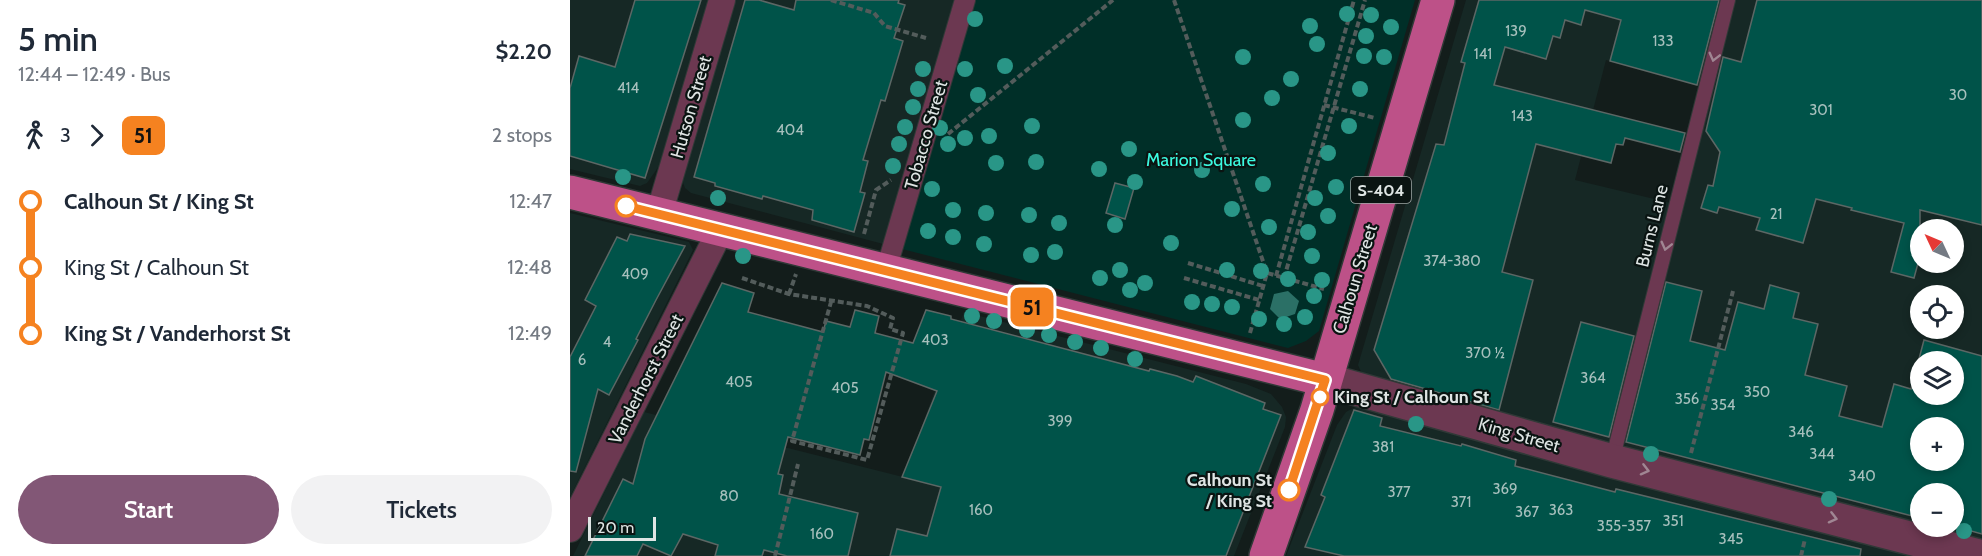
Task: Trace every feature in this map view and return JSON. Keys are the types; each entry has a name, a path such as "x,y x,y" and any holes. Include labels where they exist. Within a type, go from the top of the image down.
{"main road":[{"name":"Calhoun Street","path":"1266,556 1325,380 1438,0"},
{"name":"King Street","path":"570,192 721,229 878,283 1325,380"}],"street":[{"name":"Hutson Street","path":"659,214 722,0"},
{"name":"Tobacco Street","path":"878,283 920,157 965,0"},
{"name":"Vanderhorst Street","path":"570,529 721,229"},
{"name":"King Street","path":"1325,380 1612,461 1979,556"}],"lane":[{"name":"Burns Lane","path":"1612,461 1728,0"}],"path":[{"path":"831,0 874,13 885,26 926,38"},
{"path":"920,157 1113,0"},
{"path":"1174,0 1267,273 1249,334"},
{"path":"1276,276 1354,0"},
{"path":"1284,278 1365,0"},
{"path":"1346,29 1355,31"},
{"path":"1324,105 1376,118"},
{"path":"864,234 876,190 893,178"},
{"path":"1293,215 1302,217"},
{"path":"1188,263 1263,286"},
{"path":"789,294 796,273"},
{"path":"1267,273 1327,290"},
{"path":"742,278 789,294 867,306 893,318 890,329 903,333 867,460 792,441 831,302"},
{"path":"1184,278 1259,300"},
{"path":"867,306 878,283"},
{"path":"1689,462 1733,291"},
{"path":"776,556 798,464"},
{"path":"1801,556 1805,536"}],"shaded area":[{"path":"570,0 709,0 659,166 647,183 640,186 570,169"},
{"path":"735,0 973,0 902,249 691,193 685,188 682,180"},
{"path":"1466,0 1724,0 1701,86 1606,60 1575,180 1671,203 1609,446 1365,381 1358,365"},
{"path":"1735,0 1982,0 1982,550 1935,537 1964,537 1964,483 1910,483 1910,530 1628,452 1623,440"},
{"path":"570,213 689,242 693,250 570,497"},
{"path":"1288,291 1299,301 1295,314 1280,319 1270,309 1274,294"},
{"path":"964,312 1246,384 1271,394 1282,407 1286,417 1285,427 1234,556 573,556 644,412 903,477"},
{"path":"1357,406 1915,556 1286,556 1337,425 1346,412"}],"green space":[{"name":"Marion Square","path":"973,0 1415,0 1319,331 1306,341 1288,348 902,249"}],"building":[{"path":"635,0 701,0 645,178 570,156 570,88 579,56 615,67"},
{"path":"745,0 759,0 794,10 796,0 899,0 898,3 905,5 894,38 903,41 885,101 881,100 863,160 868,161 860,192 865,193 854,232 812,220 813,210 715,186 715,183 694,177"},
{"path":"1479,0 1719,0 1697,85 1610,61 1621,20 1585,10 1581,25 1565,20 1560,38 1553,36 1546,59 1505,47 1494,85 1685,133 1680,152 1625,138 1623,145 1616,144 1611,163 1536,144 1502,272 1533,280 1499,410 1391,379 1374,350 1436,144 1444,145 1465,63 1461,62"},
{"path":"1757,0 1982,0 1982,225 1920,210 1920,219 1910,219 1910,273 1915,273 1914,278 1891,272 1904,223 1816,199 1803,243 1756,230 1760,218 1719,207 1717,213 1701,208 1708,185 1713,186 1720,152 1706,131 1723,57 1741,62"},
{"path":"1115,183 1134,188 1125,219 1106,213"},
{"path":"630,234 685,246 609,395 598,389 576,472 570,471 570,357 596,306 585,300 617,237 627,241"},
{"path":"1666,282 1702,291 1690,341 1725,350 1738,302 1764,309 1770,285 1799,293 1793,318 1818,324 1805,375 1847,386 1839,416 1882,427 1894,384 1910,389 1910,405 1964,405 1964,351 1982,356 1982,534 1964,529 1964,483 1910,483 1910,515 1626,442"},
{"path":"722,283 754,293 748,312 823,332 826,321 850,327 855,310 879,316 875,333 913,343 926,310 951,316 951,319 1193,382 1196,376 1265,403 1263,409 1281,415 1226,556 890,556 897,529 927,536 941,487 902,477 937,391 886,372 869,440 864,439 860,455 788,437 778,474 783,475 779,494 858,513 848,556 787,556 764,550 762,556 715,556 718,545 683,534 671,556 643,544 637,556 585,556 623,479 633,484 645,439"},
{"path":"1581,322 1634,336 1609,437 1553,422"},
{"path":"1924,340 1964,351 1921,351"},
{"path":"1354,410 1382,418 1380,426 1461,446 1462,444 1516,460 1515,466 1615,492 1616,489 1861,549 1860,556 1344,556 1305,547 1325,497 1321,495"}],"bus line":[{"name":"51","path":"626,206 1325,380 1289,490"}],"place":[{"name":"King St / Calhoun St","path":"1320,397"},
{"name":"Calhoun St / King St","path":"1289,490"}]}
